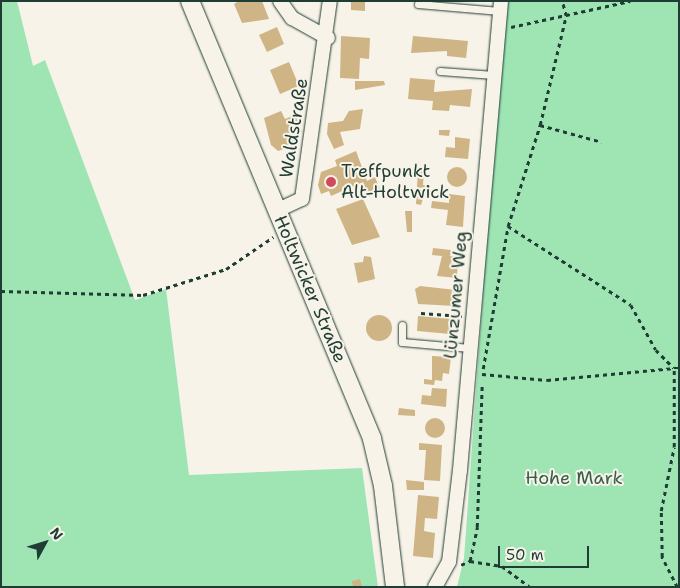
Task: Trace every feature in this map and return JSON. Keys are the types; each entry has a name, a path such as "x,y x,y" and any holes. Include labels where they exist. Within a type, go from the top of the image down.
{"street":[{"name":"Holtwicker Straße","path":"190,1 372,439 383,486 395,587"},
{"path":"280,1 292,18 328,38"},
{"name":"Waldstraße","path":"278,210 302,199 328,38 330,1"},
{"name":"Lünzumer Weg","path":"437,580 449,562 500,6"}],"lane":[{"path":"418,4 500,6"},
{"path":"440,70 494,75"},
{"path":"402,325 402,342 470,348"}],"path":[{"path":"470,561 477,527 482,374 508,226 540,125 566,16 562,1"},
{"path":"499,29 630,1"},
{"path":"540,125 602,142"},
{"path":"508,226 631,305 656,350 674,368 674,447 661,511 662,557 677,587"},
{"path":"1,291 143,295 226,269 285,228"},
{"path":"422,313 473,316"},
{"path":"482,374 547,380 679,368"},
{"path":"437,580 470,561 502,566 530,587"}],"green space":[{"path":"1,1 17,1 33,66 45,60 135,300 166,289 189,475 362,468 378,587 1,587"},
{"name":"Hohe Mark","path":"504,1 679,1 679,587 457,587 464,558"}],"building":[{"path":"239,1 262,1 269,19 242,23 234,4"},
{"path":"351,1 365,1 365,11 351,10"},
{"path":"277,27 284,44 267,52 259,35"},
{"path":"341,36 370,38 369,59 360,58 359,79 340,78"},
{"path":"413,36 468,41 466,58 447,56 447,51 411,53"},
{"path":"289,62 299,86 280,94 270,70"},
{"path":"410,78 435,80 434,92 472,89 470,107 450,105 449,111 432,110 433,101 408,99"},
{"path":"355,81 384,81 385,85 355,90"},
{"path":"363,109 360,129 340,132 344,145 334,149 327,134 328,123 343,121 349,111"},
{"path":"281,111 285,119 295,115 302,132 292,136 295,145 278,151 271,145 264,118"},
{"path":"439,130 450,130 449,136 439,135"},
{"path":"455,137 470,139 468,159 445,157 446,147 455,148"},
{"path":"356,151 367,181 375,177 381,192 369,197 363,182 331,196 329,191 321,194 318,185 321,172 337,166 335,160"},
{"path":"457,167 464,170 467,177 464,184 457,187 450,184 447,177 450,170"},
{"path":"418,170 424,170 423,185 427,185 421,205 416,204"},
{"path":"449,194 465,196 463,227 446,225 448,210 431,208 432,201 449,203"},
{"path":"363,199 380,237 352,245 336,209"},
{"path":"405,211 412,211 412,232 407,232"},
{"path":"433,248 451,250 450,256 458,257 457,278 437,276 442,256 432,255"},
{"path":"364,256 371,257 375,279 358,283 354,263 363,262"},
{"path":"420,286 456,290 455,306 418,304 415,289"},
{"path":"379,315 388,319 392,328 388,337 379,341 370,337 366,328 370,319"},
{"path":"418,316 451,319 450,334 417,331"},
{"path":"432,356 451,357 449,374 443,373 442,381 435,380 434,385 424,384 424,379 432,380"},
{"path":"432,388 447,389 446,407 421,404 422,395 431,396"},
{"path":"399,408 415,410 415,416 398,415"},
{"path":"435,418 442,421 445,428 442,435 435,438 428,435 425,428 428,421"},
{"path":"419,443 442,445 440,481 424,480 426,450 419,450"},
{"path":"406,480 424,482 424,490 407,490"},
{"path":"418,495 439,497 437,519 425,518 424,531 435,533 433,558 413,556"},
{"path":"360,579 362,587 353,587 352,581"}],"place":[{"name":"Treffpunkt Alt-Holtwick","path":"331,182"}]}
